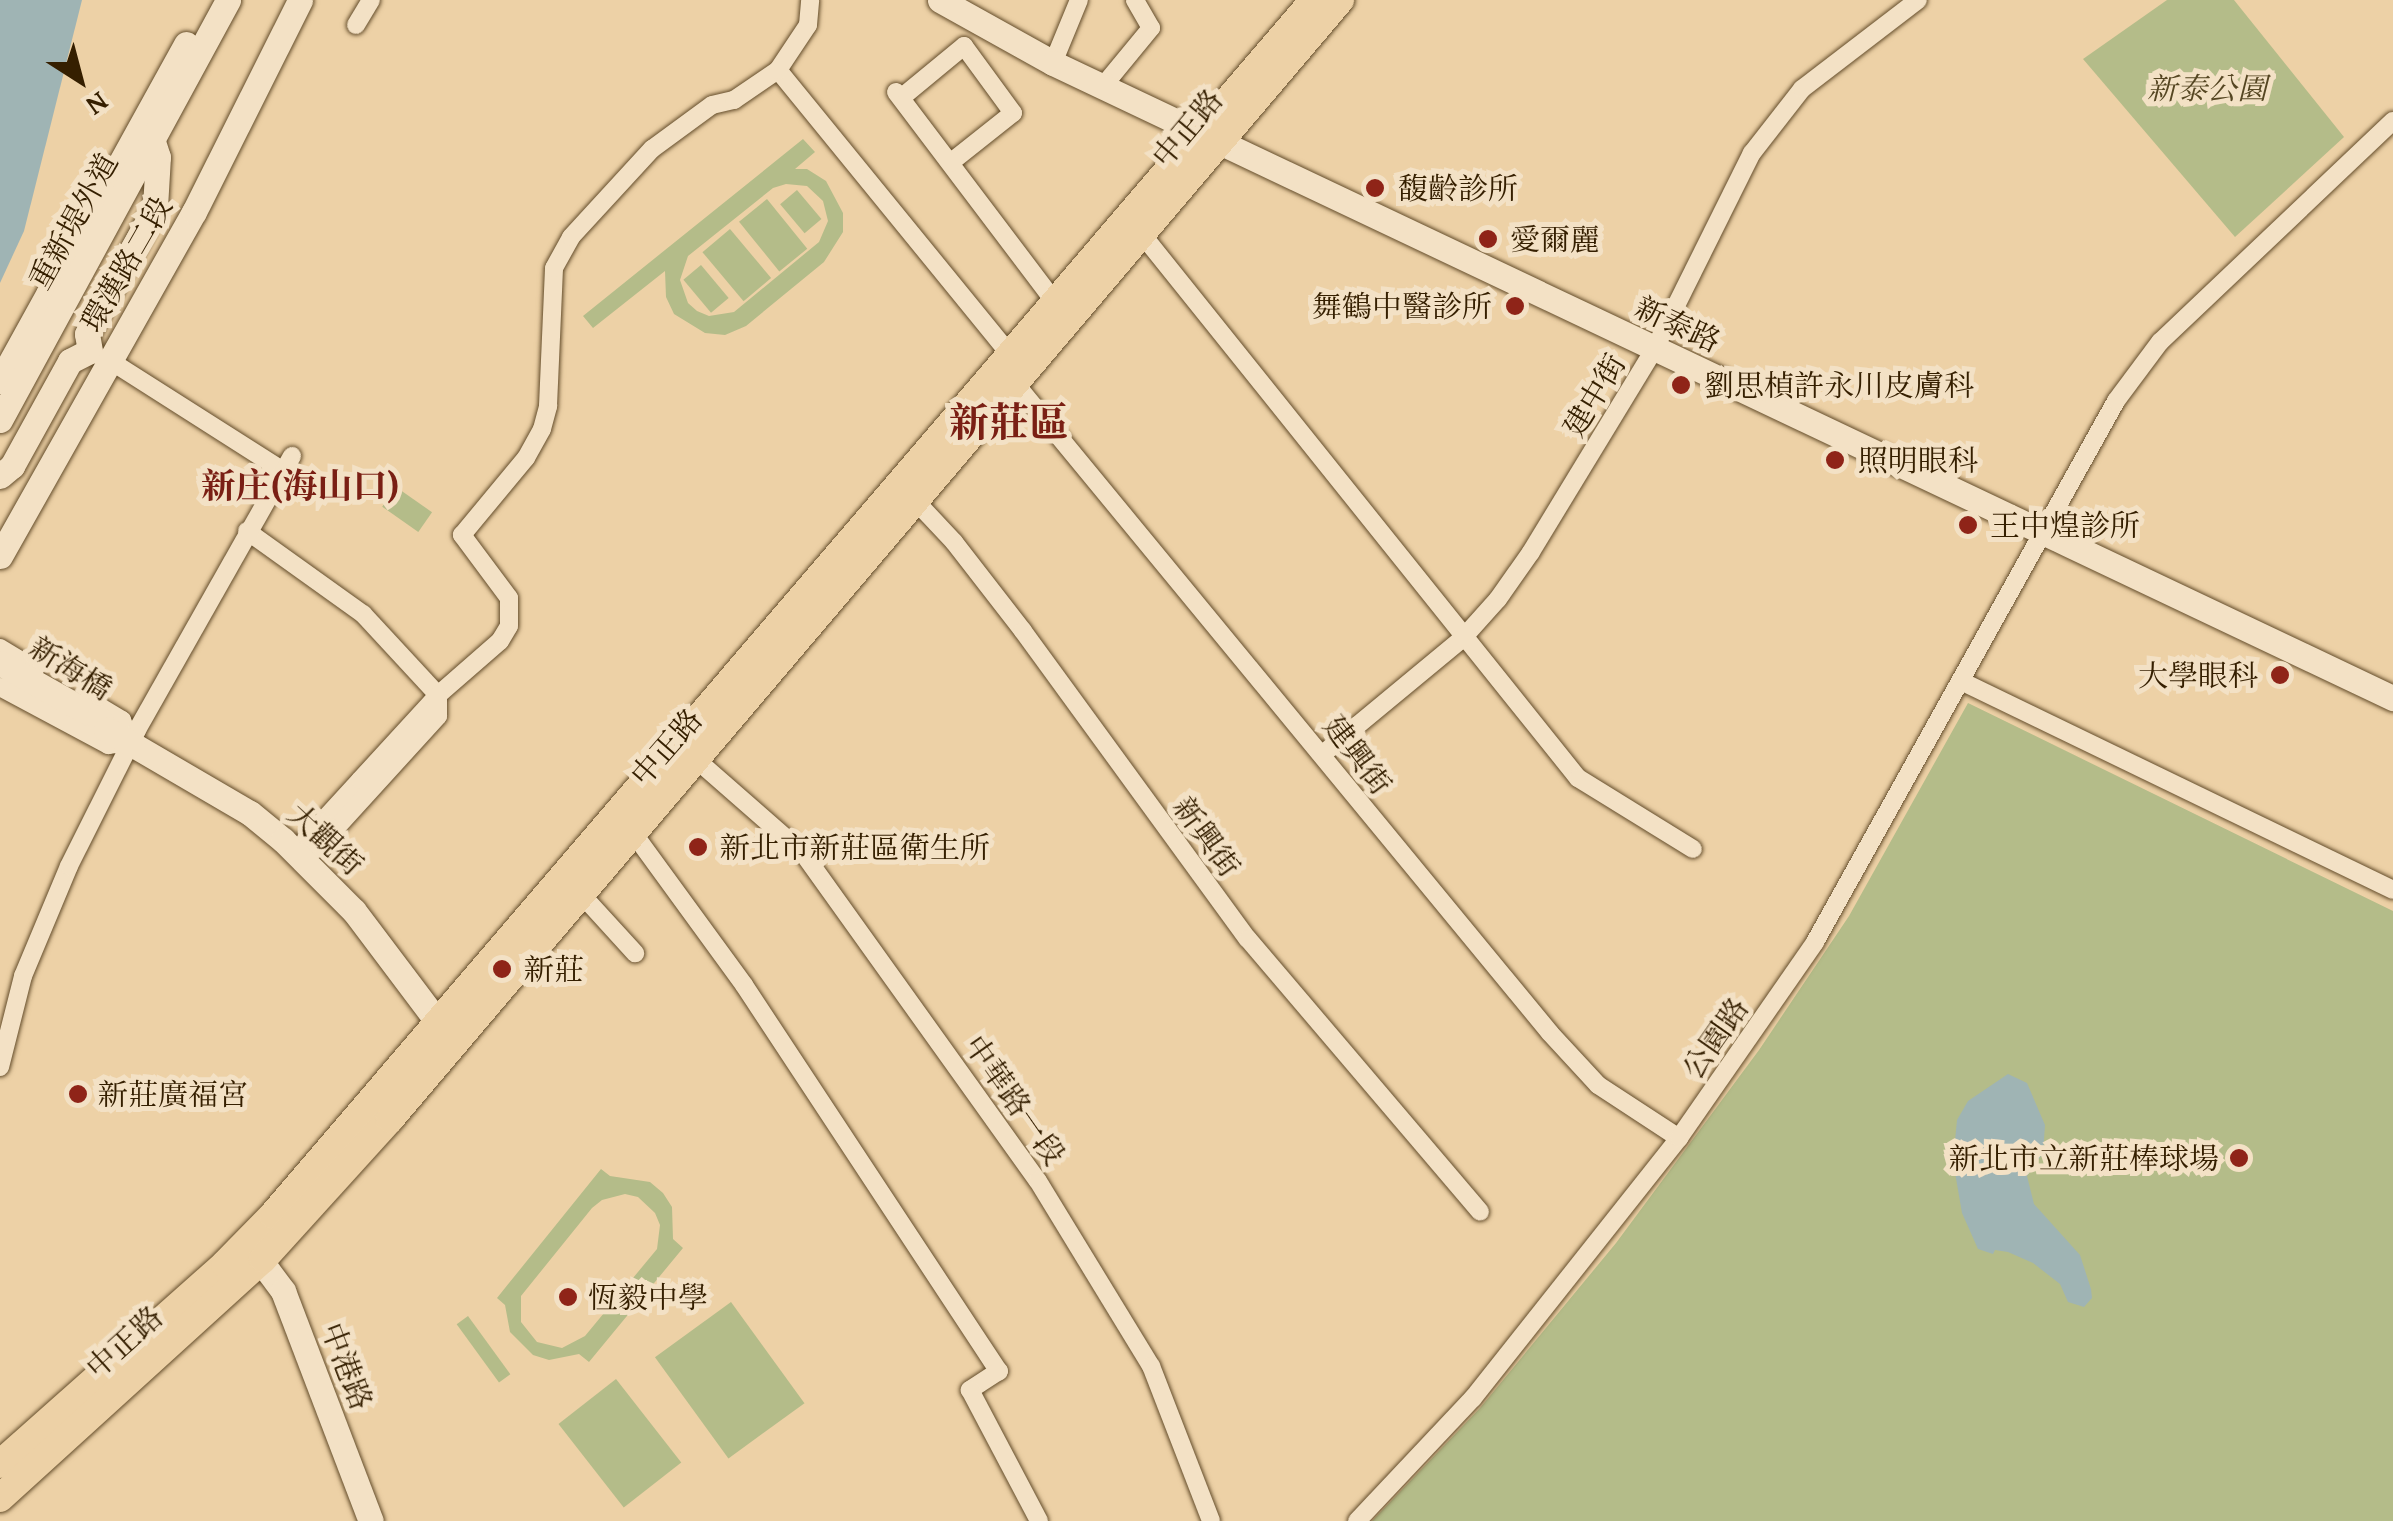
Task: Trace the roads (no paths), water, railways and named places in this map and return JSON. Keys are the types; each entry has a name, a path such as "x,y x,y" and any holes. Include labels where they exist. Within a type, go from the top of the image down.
{"main road":[{"name":"中正路","path":"0,1498 255,1251 448,1032 1013,369 1141,232 1314,0"},
{"name":"中正路","path":"1013,369 1054,302 1340,0"},
{"name":"中正路","path":"448,1032 582,895 698,760 908,494"},
{"name":"中正路","path":"0,1464 255,1251"}],"street":[{"name":"重新堤外道","path":"0,381 209,0"},
{"name":"重新堤外道","path":"0,420 228,0"},
{"name":"環漢路二段","path":"0,556 99,355 194,212 300,0"},
{"path":"356,25 371,0"},
{"path":"299,854 306,838 438,696 500,642 508,626 509,598 462,535 526,458 542,429 548,406 554,268 582,222 652,150 712,105 734,100 778,70 808,25 810,0"},
{"name":"新泰路","path":"940,0 1052,63 2393,698"},
{"path":"1052,63 1079,0"},
{"path":"1104,85 1151,28 1135,0"},
{"name":"建中街","path":"1324,753 1463,638 1532,552 1654,348 1752,152 1802,89 1918,0"},
{"path":"950,163 1013,113 964,46 901,92 950,163 1054,302"},
{"name":"建興街","path":"778,70 1013,369 1324,753 1383,834 1550,1033 1598,1085 1680,1138"},
{"name":"公園路","path":"1357,1521 1474,1398 1680,1138 1815,942 2046,534 2116,401 2160,342 2393,121"},
{"path":"0,1067 23,976 68,866 131,743 288,463 99,355 86,334 155,207 158,157 154,142"},
{"path":"1141,232 1578,778 1693,849"},
{"path":"0,476 12,466 70,361 99,355"},
{"name":"新興街","path":"908,494 1023,630 1236,924 1480,1212"},
{"path":"248,531 363,614 438,696"},
{"name":"大觀街","path":"0,648 122,720 131,743"},
{"name":"新海橋","path":"0,662 98,718 106,729"},
{"name":"新海橋","path":"0,676 94,730 106,729"},
{"path":"1962,682 2393,890"},
{"name":"大觀街","path":"0,687 108,744 131,743"},
{"name":"大觀街","path":"106,729 250,813 299,854 354,911 448,1032"},
{"name":"中華路一段","path":"698,760 803,853 1038,1181 1152,1366 1212,1521"},
{"path":"634,834 744,985 998,1371 970,1390 1039,1521"},
{"path":"582,895 635,953"},
{"name":"中港路","path":"255,1251 283,1291 371,1521"}],"place":[{"name":"馥齡診所","path":"1375,188"},
{"name":"愛爾麗","path":"1488,239"},
{"name":"舞鶴中醫診所","path":"1515,306"},
{"name":"劉思楨許永川皮膚科","path":"1681,385"},
{"name":"照明眼科","path":"1835,460"},
{"name":"王中煌診所","path":"1968,525"},
{"name":"大學眼科","path":"2280,675"},
{"name":"新北市新莊區衛生所","path":"698,847"},
{"name":"新莊","path":"502,969"},
{"name":"新莊廣福宮","path":"78,1094"},
{"name":"新北市立新莊棒球場","path":"2239,1158"},
{"name":"恆毅中學","path":"568,1297"}],"district":[{"name":"新莊區","path":"1009,422"},
{"name":"新庄(海山口)","path":"300,486"}],"park label":[{"name":"新泰公園","path":"2207,88"}]}
